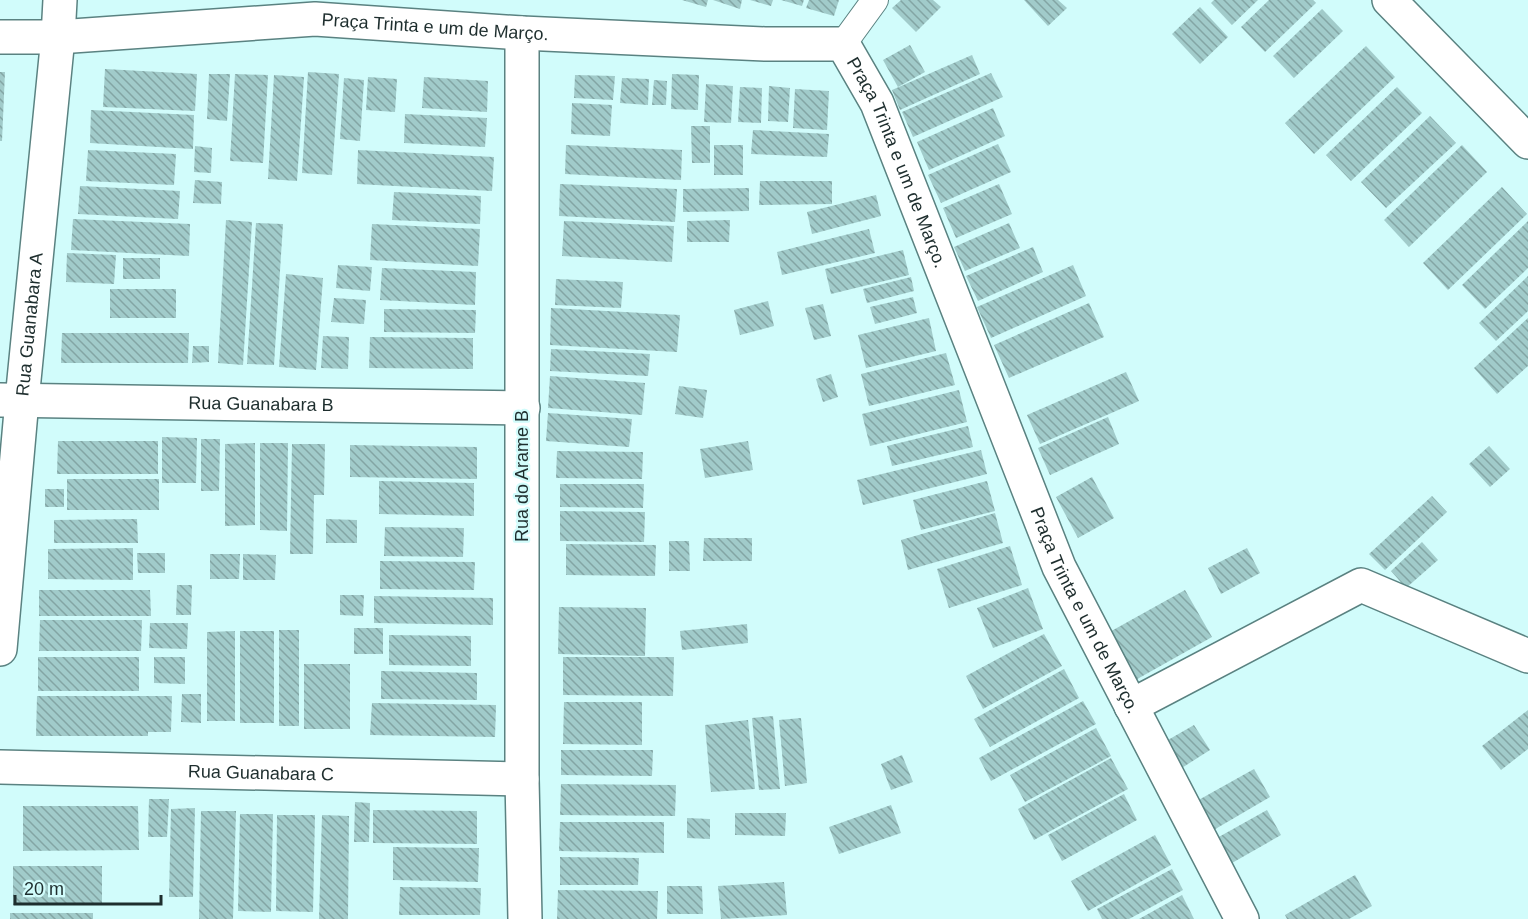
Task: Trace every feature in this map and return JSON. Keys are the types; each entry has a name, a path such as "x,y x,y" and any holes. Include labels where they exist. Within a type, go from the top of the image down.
{"street":[{"name":"Rua Guanabara A","path":"0,649 11,400 58,37 60,0"},
{"path":"1389,0 1528,142"},
{"name":"Praça Trinta e um de Março.","path":"0,37 58,37 315,19 522,33 765,44 843,44 877,103 1059,567 1242,919"},
{"name":"Rua do Arame B","path":"522,33 522,779 525,919"},
{"name":"Rua Guanabara B","path":"11,400 523,408"},
{"path":"1131,706 1361,585 1528,656"},
{"name":"Rua Guanabara C","path":"0,767 522,779"}],"lane":[{"path":"843,44 875,0"}],"building":[{"path":"682,0 708,0 706,7"},
{"path":"713,0 742,0 740,9"},
{"path":"750,0 773,0 771,6"},
{"path":"781,0 804,0 802,6"},
{"path":"809,0 839,0 834,16 806,8"},
{"path":"901,0 933,0 941,7 916,32 892,8"},
{"path":"1024,0 1058,0 1067,8 1048,26"},
{"path":"1214,0 1258,0 1232,25 1211,3"},
{"path":"1269,0 1313,0 1316,3 1265,52 1241,27"},
{"path":"1200,7 1228,37 1200,64 1172,34"},
{"path":"1322,9 1343,31 1294,78 1273,56"},
{"path":"910,45 925,72 898,87 883,60"},
{"path":"1366,46 1395,77 1314,154 1285,123"},
{"path":"972,55 980,74 900,110 892,90"},
{"path":"105,69 197,74 195,111 103,107"},
{"path":"0,72 5,72 2,141 0,141"},
{"path":"308,72 339,74 332,175 302,173"},
{"path":"991,73 1003,97 913,137 902,112"},
{"path":"209,74 230,74 227,121 207,119"},
{"path":"235,74 268,75 263,163 230,161"},
{"path":"672,74 699,75 698,110 671,109"},
{"path":"274,75 304,77 297,181 268,179"},
{"path":"575,75 615,76 613,100 574,98"},
{"path":"368,77 397,79 395,112 366,110"},
{"path":"424,77 488,81 487,112 422,108"},
{"path":"344,78 364,80 360,141 340,139"},
{"path":"622,78 649,79 648,105 620,103"},
{"path":"654,80 667,81 666,105 652,105"},
{"path":"706,84 733,86 731,123 704,122"},
{"path":"769,86 790,88 788,122 768,121"},
{"path":"740,87 762,88 761,123 738,122"},
{"path":"1397,87 1422,113 1351,181 1326,155"},
{"path":"795,89 829,91 827,130 793,128"},
{"path":"572,103 612,105 610,136 571,134"},
{"path":"993,108 1005,136 929,170 917,142"},
{"path":"91,110 194,115 193,149 90,143"},
{"path":"405,114 487,118 485,147 404,143"},
{"path":"1430,116 1456,143 1386,208 1361,182"},
{"path":"691,126 710,126 710,163 692,163"},
{"path":"753,130 829,134 827,157 751,154"},
{"path":"998,144 1011,172 941,203 928,175"},
{"path":"566,145 682,150 681,180 565,174"},
{"path":"714,145 743,145 743,175 714,175"},
{"path":"1462,145 1487,172 1409,247 1384,220"},
{"path":"195,146 212,148 211,173 194,172"},
{"path":"88,150 176,154 174,185 86,181"},
{"path":"358,150 494,157 492,191 357,184"},
{"path":"195,180 222,182 221,204 193,203"},
{"path":"760,181 832,181 832,204 759,205"},
{"path":"560,184 677,189 675,222 559,216"},
{"path":"999,184 1012,214 956,238 943,208"},
{"path":"80,186 180,191 178,219 78,214"},
{"path":"1502,187 1527,214 1448,290 1423,263"},
{"path":"749,188 749,211 683,212 683,189"},
{"path":"394,192 481,196 480,224 392,220"},
{"path":"876,195 881,216 812,234 807,212"},
{"path":"73,219 190,224 189,256 71,250"},
{"path":"226,220 252,222 243,365 218,363"},
{"path":"730,220 729,242 687,242 687,221"},
{"path":"564,221 674,226 672,262 562,256"},
{"path":"1528,221 1528,268 1485,309 1462,285"},
{"path":"256,223 283,224 274,365 247,364"},
{"path":"1009,223 1020,248 965,271 954,247"},
{"path":"372,224 480,229 478,266 370,260"},
{"path":"869,229 875,253 782,275 777,252"},
{"path":"1033,247 1043,272 978,301 966,276"},
{"path":"903,250 909,275 831,294 825,269"},
{"path":"67,253 116,255 114,284 66,282"},
{"path":"123,258 160,258 160,279 123,279"},
{"path":"338,265 372,267 370,291 336,288"},
{"path":"1073,265 1086,296 991,338 977,307"},
{"path":"382,268 476,272 475,305 380,300"},
{"path":"286,274 323,278 316,370 279,367"},
{"path":"1528,276 1528,311 1496,341 1479,323"},
{"path":"911,277 914,291 867,303 863,289"},
{"path":"556,279 623,282 621,308 555,305"},
{"path":"110,289 176,289 176,318 110,318"},
{"path":"913,297 917,313 875,324 870,307"},
{"path":"334,298 366,300 364,324 331,322"},
{"path":"768,301 774,326 740,335 734,310"},
{"path":"1089,303 1104,337 1009,378 994,345"},
{"path":"823,304 831,336 814,340 805,308"},
{"path":"551,308 680,315 677,352 550,345"},
{"path":"384,309 476,310 475,333 384,332"},
{"path":"929,318 936,351 866,368 858,335"},
{"path":"1528,318 1528,366 1497,394 1474,368"},
{"path":"62,333 189,333 188,363 61,363"},
{"path":"323,336 349,337 348,369 321,368"},
{"path":"370,337 473,338 473,369 369,368"},
{"path":"193,346 209,346 209,362 192,363"},
{"path":"551,349 650,354 648,376 550,371"},
{"path":"946,353 955,385 869,406 861,374"},
{"path":"1126,372 1139,401 1040,444 1027,415"},
{"path":"831,374 838,397 823,402 816,379"},
{"path":"550,376 645,383 642,415 548,408"},
{"path":"679,386 707,390 703,418 675,414"},
{"path":"959,390 967,422 870,446 862,414"},
{"path":"548,413 632,419 629,447 546,441"},
{"path":"1108,417 1119,444 1050,475 1038,448"},
{"path":"968,426 973,447 892,466 887,446"},
{"path":"162,437 197,438 196,483 162,483"},
{"path":"201,439 220,439 219,491 201,491"},
{"path":"58,441 158,441 158,474 57,474"},
{"path":"748,441 753,470 705,478 700,449"},
{"path":"255,443 255,525 225,526 225,444"},
{"path":"260,443 288,443 287,531 260,530"},
{"path":"292,444 325,444 324,495 314,495 313,554 290,554"},
{"path":"350,445 477,447 477,479 350,477"},
{"path":"1489,446 1510,469 1490,487 1469,464"},
{"path":"981,450 987,474 863,505 857,480"},
{"path":"557,451 643,452 642,479 556,478"},
{"path":"1092,477 1114,518 1078,538 1056,497"},
{"path":"67,479 159,479 159,510 67,510"},
{"path":"379,481 474,483 474,516 379,514"},
{"path":"987,481 995,511 921,530 913,500"},
{"path":"560,484 644,484 643,508 560,507"},
{"path":"45,489 64,489 64,507 45,507"},
{"path":"1432,496 1447,512 1385,570 1369,554"},
{"path":"560,511 645,512 644,542 560,541"},
{"path":"995,513 1003,543 908,570 901,540"},
{"path":"137,519 138,543 54,543 54,520"},
{"path":"326,519 357,520 357,543 326,543"},
{"path":"385,527 464,528 463,557 384,556"},
{"path":"704,538 752,538 752,561 703,561"},
{"path":"669,541 689,541 690,571 669,571"},
{"path":"1422,542 1438,560 1406,588 1391,571"},
{"path":"566,544 656,545 655,576 566,575"},
{"path":"1010,546 1022,585 949,608 937,569"},
{"path":"133,548 133,580 48,579 48,549"},
{"path":"1247,548 1260,573 1221,594 1208,568"},
{"path":"137,553 165,553 165,573 138,573"},
{"path":"210,554 240,554 239,579 210,579"},
{"path":"243,554 276,555 275,580 243,580"},
{"path":"380,561 475,562 474,590 380,589"},
{"path":"177,585 192,585 191,615 176,615"},
{"path":"1028,588 1043,629 993,648 977,608"},
{"path":"39,590 150,590 151,616 39,616"},
{"path":"1185,590 1212,637 1132,682 1106,634"},
{"path":"340,595 364,595 363,616 340,615"},
{"path":"374,596 493,598 493,625 374,623"},
{"path":"559,607 646,608 645,656 558,654"},
{"path":"40,620 142,620 141,651 39,651"},
{"path":"150,623 188,623 187,649 149,648"},
{"path":"747,624 748,643 682,650 680,631"},
{"path":"354,628 383,628 383,654 354,654"},
{"path":"279,630 299,630 299,726 279,726"},
{"path":"235,631 235,721 207,721 207,632"},
{"path":"240,631 274,631 274,723 240,723"},
{"path":"1044,634 1062,666 983,709 966,676"},
{"path":"389,635 471,636 471,666 389,665"},
{"path":"38,657 139,657 139,691 38,691"},
{"path":"154,657 185,657 185,684 154,683"},
{"path":"563,657 674,657 673,696 563,695"},
{"path":"304,664 350,664 350,729 304,729"},
{"path":"1064,669 1079,698 990,747 974,719"},
{"path":"381,671 477,673 477,700 381,699"},
{"path":"182,694 201,694 201,723 181,722"},
{"path":"37,696 172,696 171,732 148,732 148,736 36,736"},
{"path":"1083,701 1096,724 991,781 979,758"},
{"path":"564,702 642,702 642,745 563,744"},
{"path":"372,703 496,705 495,737 370,735"},
{"path":"1528,710 1528,749 1501,770 1482,746"},
{"path":"773,716 780,789 759,790 752,718"},
{"path":"801,718 807,783 785,786 779,720"},
{"path":"748,720 755,789 711,792 705,725"},
{"path":"1194,725 1210,750 1177,771 1161,744"},
{"path":"1096,728 1111,756 1025,802 1010,775"},
{"path":"561,750 653,750 652,776 561,775"},
{"path":"902,755 913,782 891,790 881,764"},
{"path":"1111,758 1128,789 1034,840 1018,809"},
{"path":"1254,769 1270,797 1212,831 1195,802"},
{"path":"561,784 676,785 675,816 560,815"},
{"path":"1124,794 1137,820 1062,861 1048,835"},
{"path":"149,799 169,799 167,837 148,837"},
{"path":"355,802 370,803 369,842 354,842"},
{"path":"891,805 901,833 839,854 829,827"},
{"path":"23,806 138,806 139,850 23,851"},
{"path":"195,808 193,897 169,897 171,809"},
{"path":"373,810 477,811 477,844 373,843"},
{"path":"1267,810 1281,835 1232,863 1217,838"},
{"path":"201,811 236,811 233,919 199,919"},
{"path":"735,813 786,813 785,836 735,835"},
{"path":"240,814 273,814 271,912 238,911"},
{"path":"277,815 315,815 313,912 276,911"},
{"path":"322,815 349,816 348,919 319,919"},
{"path":"687,818 710,819 710,839 687,838"},
{"path":"560,822 664,822 664,853 559,851"},
{"path":"1155,835 1171,865 1088,911 1071,881"},
{"path":"393,847 479,848 478,882 393,880"},
{"path":"560,857 639,858 638,885 560,885"},
{"path":"13,866 102,866 102,905 13,905"},
{"path":"1172,869 1183,890 1129,919 1102,919 1097,909"},
{"path":"1355,875 1372,906 1349,919 1287,919 1285,915"},
{"path":"784,882 787,915 721,919 718,886"},
{"path":"667,886 702,886 703,914 667,914"},
{"path":"400,887 481,888 480,915 399,915"},
{"path":"558,890 658,891 657,919 557,919"},
{"path":"1182,895 1194,919 1139,919"},
{"path":"10,913 93,913 93,919 10,919"}]}
